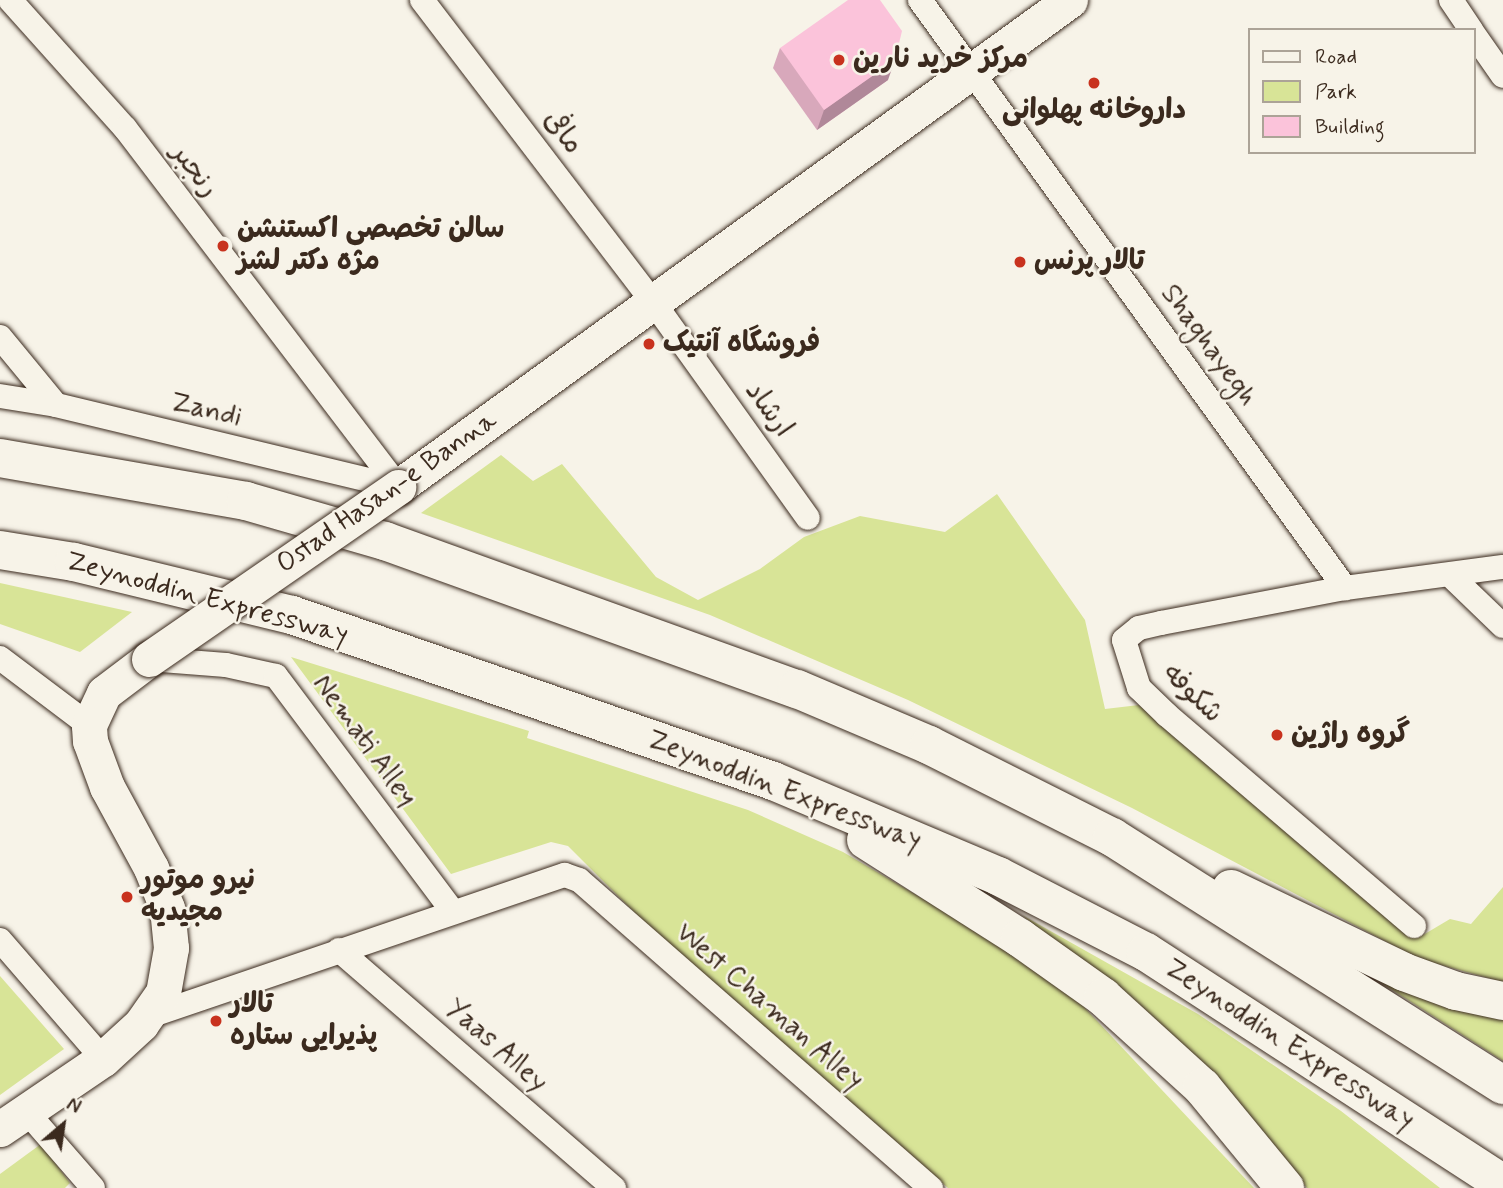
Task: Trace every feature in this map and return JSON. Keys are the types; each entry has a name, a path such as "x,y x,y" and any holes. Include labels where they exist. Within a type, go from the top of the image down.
{"highway":[{"path":"0,458 246,501 384,541 797,689 929,745 1112,837 1303,921 1404,972 1456,991 1503,1001"},
{"name":"Zeynoddin Expressway","path":"0,550 74,562 292,615 773,781 998,876 1146,952 1503,1184"},
{"path":"773,781 1020,938 1102,997 1202,1087 1285,1188"},
{"path":"1112,837 1503,1085"}],"main road":[{"name":"Ostad Hasan-e Banna","path":"89,725 104,692 398,487 1070,0"},
{"path":"13,1120 103,1059 147,1017 169,976 167,908 151,868 107,787 90,741 89,725"}],"street":[{"name":"رنجبر","path":"10,0 125,128 398,487"},
{"name":"مافی","path":"422,0 654,303"},
{"name":"Shaghayegh","path":"920,0 1345,588"},
{"path":"1451,0 1470,28"},
{"path":"1475,35 1503,76"},
{"name":"ارشاد","path":"654,303 808,518"},
{"path":"0,337 56,405"},
{"name":"Zandi","path":"0,396 56,405 398,487"},
{"path":"1345,588 1500,570"},
{"path":"1451,576 1503,625"},
{"name":"شکوفه","path":"1345,588 1139,628 1124,640 1128,662 1139,688 1167,715 1414,926"},
{"path":"0,658 89,725"},
{"name":"Nemati Alley","path":"149,659 226,665 276,676 453,912"},
{"name":"West Chaman Alley","path":"453,912 565,875 579,880 931,1188"},
{"path":"147,1017 453,912"},
{"path":"0,940 103,1059"},
{"name":"Yaas Alley","path":"339,950 614,1188"},
{"path":"13,1120 93,1188"}],"green space":[{"path":"501,455 533,481 562,464 656,577 698,600 760,569 804,537 860,516 945,532 997,494 1085,620 1105,709 1139,705 1418,938 1450,919 1471,924 1503,887 1503,982 1419,959 1132,808 908,700 710,615 421,513"},
{"path":"0,583 132,612 80,652 0,624"},
{"path":"291,657 529,731 527,738 748,810 843,852 966,924 1069,991 1254,1188 948,1188 683,961 568,846 551,842 451,874"},
{"path":"1022,915 1198,1014 1341,1111 1440,1188 1307,1188 1184,1046"},
{"path":"1324,946 1503,1016 1503,1061"},
{"path":"0,976 64,1049 0,1095"},
{"path":"41,1144 70,1183 65,1188 0,1188 0,1174"}],"building":[{"name":"مرکز خرید نارین","path":"848,0 880,0 902,31 895,60 824,110 780,48"}],"place":[{"name":"مرکز خرید نارین","path":"839,60"},
{"name":"داروخانه پهلوانی","path":"1094,83"},
{"name":"سالن تخصصی اکستنشن مژه دکتر لشز","path":"223,246"},
{"name":"تالار پرنس","path":"1020,262"},
{"name":"فروشگاه آنتیک","path":"649,344"},
{"name":"گروه راژین","path":"1277,735"},
{"name":"نیرو موتور مجیدیه","path":"127,897"},
{"name":"تالار پذیرایی ستاره","path":"216,1021"}]}
